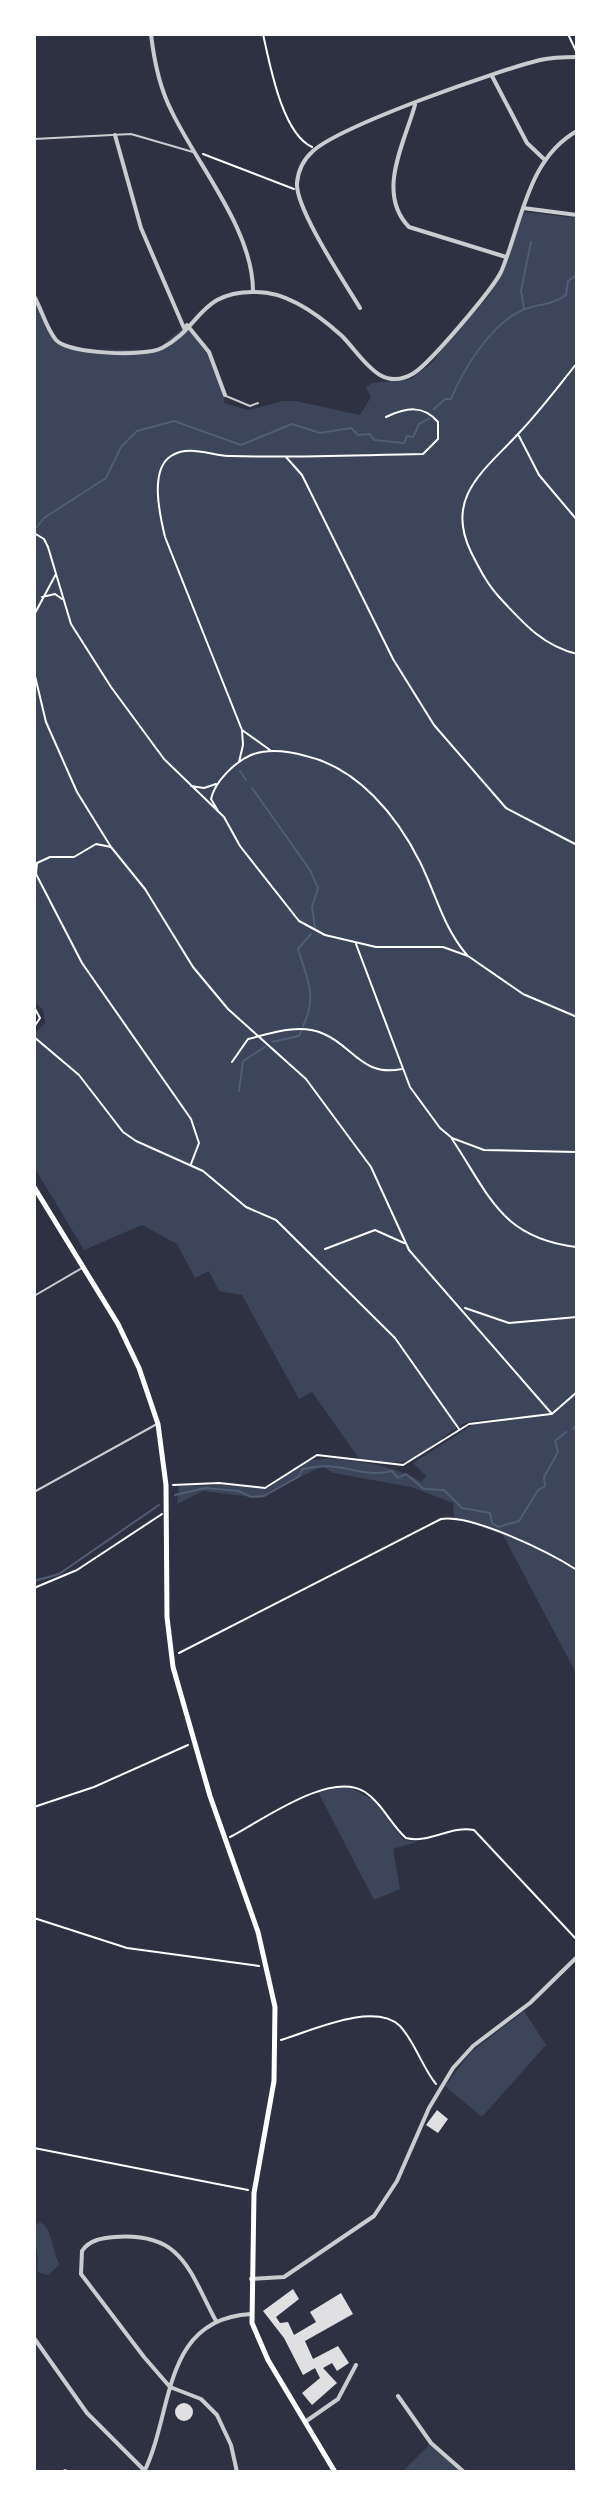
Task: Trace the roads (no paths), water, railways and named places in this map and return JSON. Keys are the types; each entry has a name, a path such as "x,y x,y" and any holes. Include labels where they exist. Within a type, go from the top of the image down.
{"main road":[{"path":"34,1187 128,1343 158,1424 166,1496 167,1617 173,1667 193,1743 268,1967 276,2041 274,2081 254,2193 251,2314 261,2346 335,2472"}],"street":[{"path":"151,34 165,98 247,250 253,291"},
{"path":"360,308 308,217 297,190 300,170 315,149 415,105 492,76 542,60 577,55"},
{"path":"492,76 527,143 545,160"},
{"path":"415,105 391,190 394,206 409,227 506,257"},
{"path":"34,296 56,339 76,351 152,351 167,345 215,301 253,291 277,294 344,338 373,371 400,378 420,369 490,290 545,160 562,140 577,131"},
{"path":"115,135 141,228 185,326 209,352 225,395"},
{"path":"523,208 577,215"},
{"path":"251,2279 284,2277 374,2216 397,2181 440,2088 473,2046 530,2003 577,1957"},
{"path":"216,2321 182,2258 168,2244 145,2238 119,2237 85,2246 79,2259 81,2274 170,2387 201,2399 217,2415 231,2445 237,2472"},
{"path":"34,2338 87,2413 145,2472 154,2451 170,2387 187,2347 216,2321 251,2314"},
{"path":"305,2422 338,2399 356,2365"},
{"path":"398,2396 431,2443 464,2472"}],"lane":[{"path":"34,139 131,134 194,152"},
{"path":"225,395 250,406 258,403"},
{"path":"34,1296 83,1268"},
{"path":"34,1492 158,1424"}],"waterway":[{"path":"524,308 521,291 531,242"},
{"path":"434,409 445,399 451,399 480,347 502,324 525,309 550,303 566,295 568,281 577,275"},
{"path":"37,527 44,518 106,478 121,447 137,431 174,421 241,445 292,424 320,433 351,428 358,435 370,434 374,440 404,443 407,436 413,437 419,424 430,418"},
{"path":"240,771 246,780"},
{"path":"252,788 310,870 318,888 312,907 315,928"},
{"path":"303,1026 310,996 298,949 311,934"},
{"path":"272,1042 299,1036 301,1031"},
{"path":"239,1091 243,1061 265,1047"},
{"path":"573,1429 577,1425"},
{"path":"175,1495 205,1488 239,1491 251,1497 264,1496 298,1477 303,1469 316,1467 339,1467 370,1473 392,1471 398,1478 406,1474 424,1489 444,1490 462,1508 490,1513 492,1523 498,1527 519,1521 538,1490 545,1486 544,1477 558,1452 555,1441 566,1432"},
{"path":"34,1581 59,1574 159,1505"}]}
